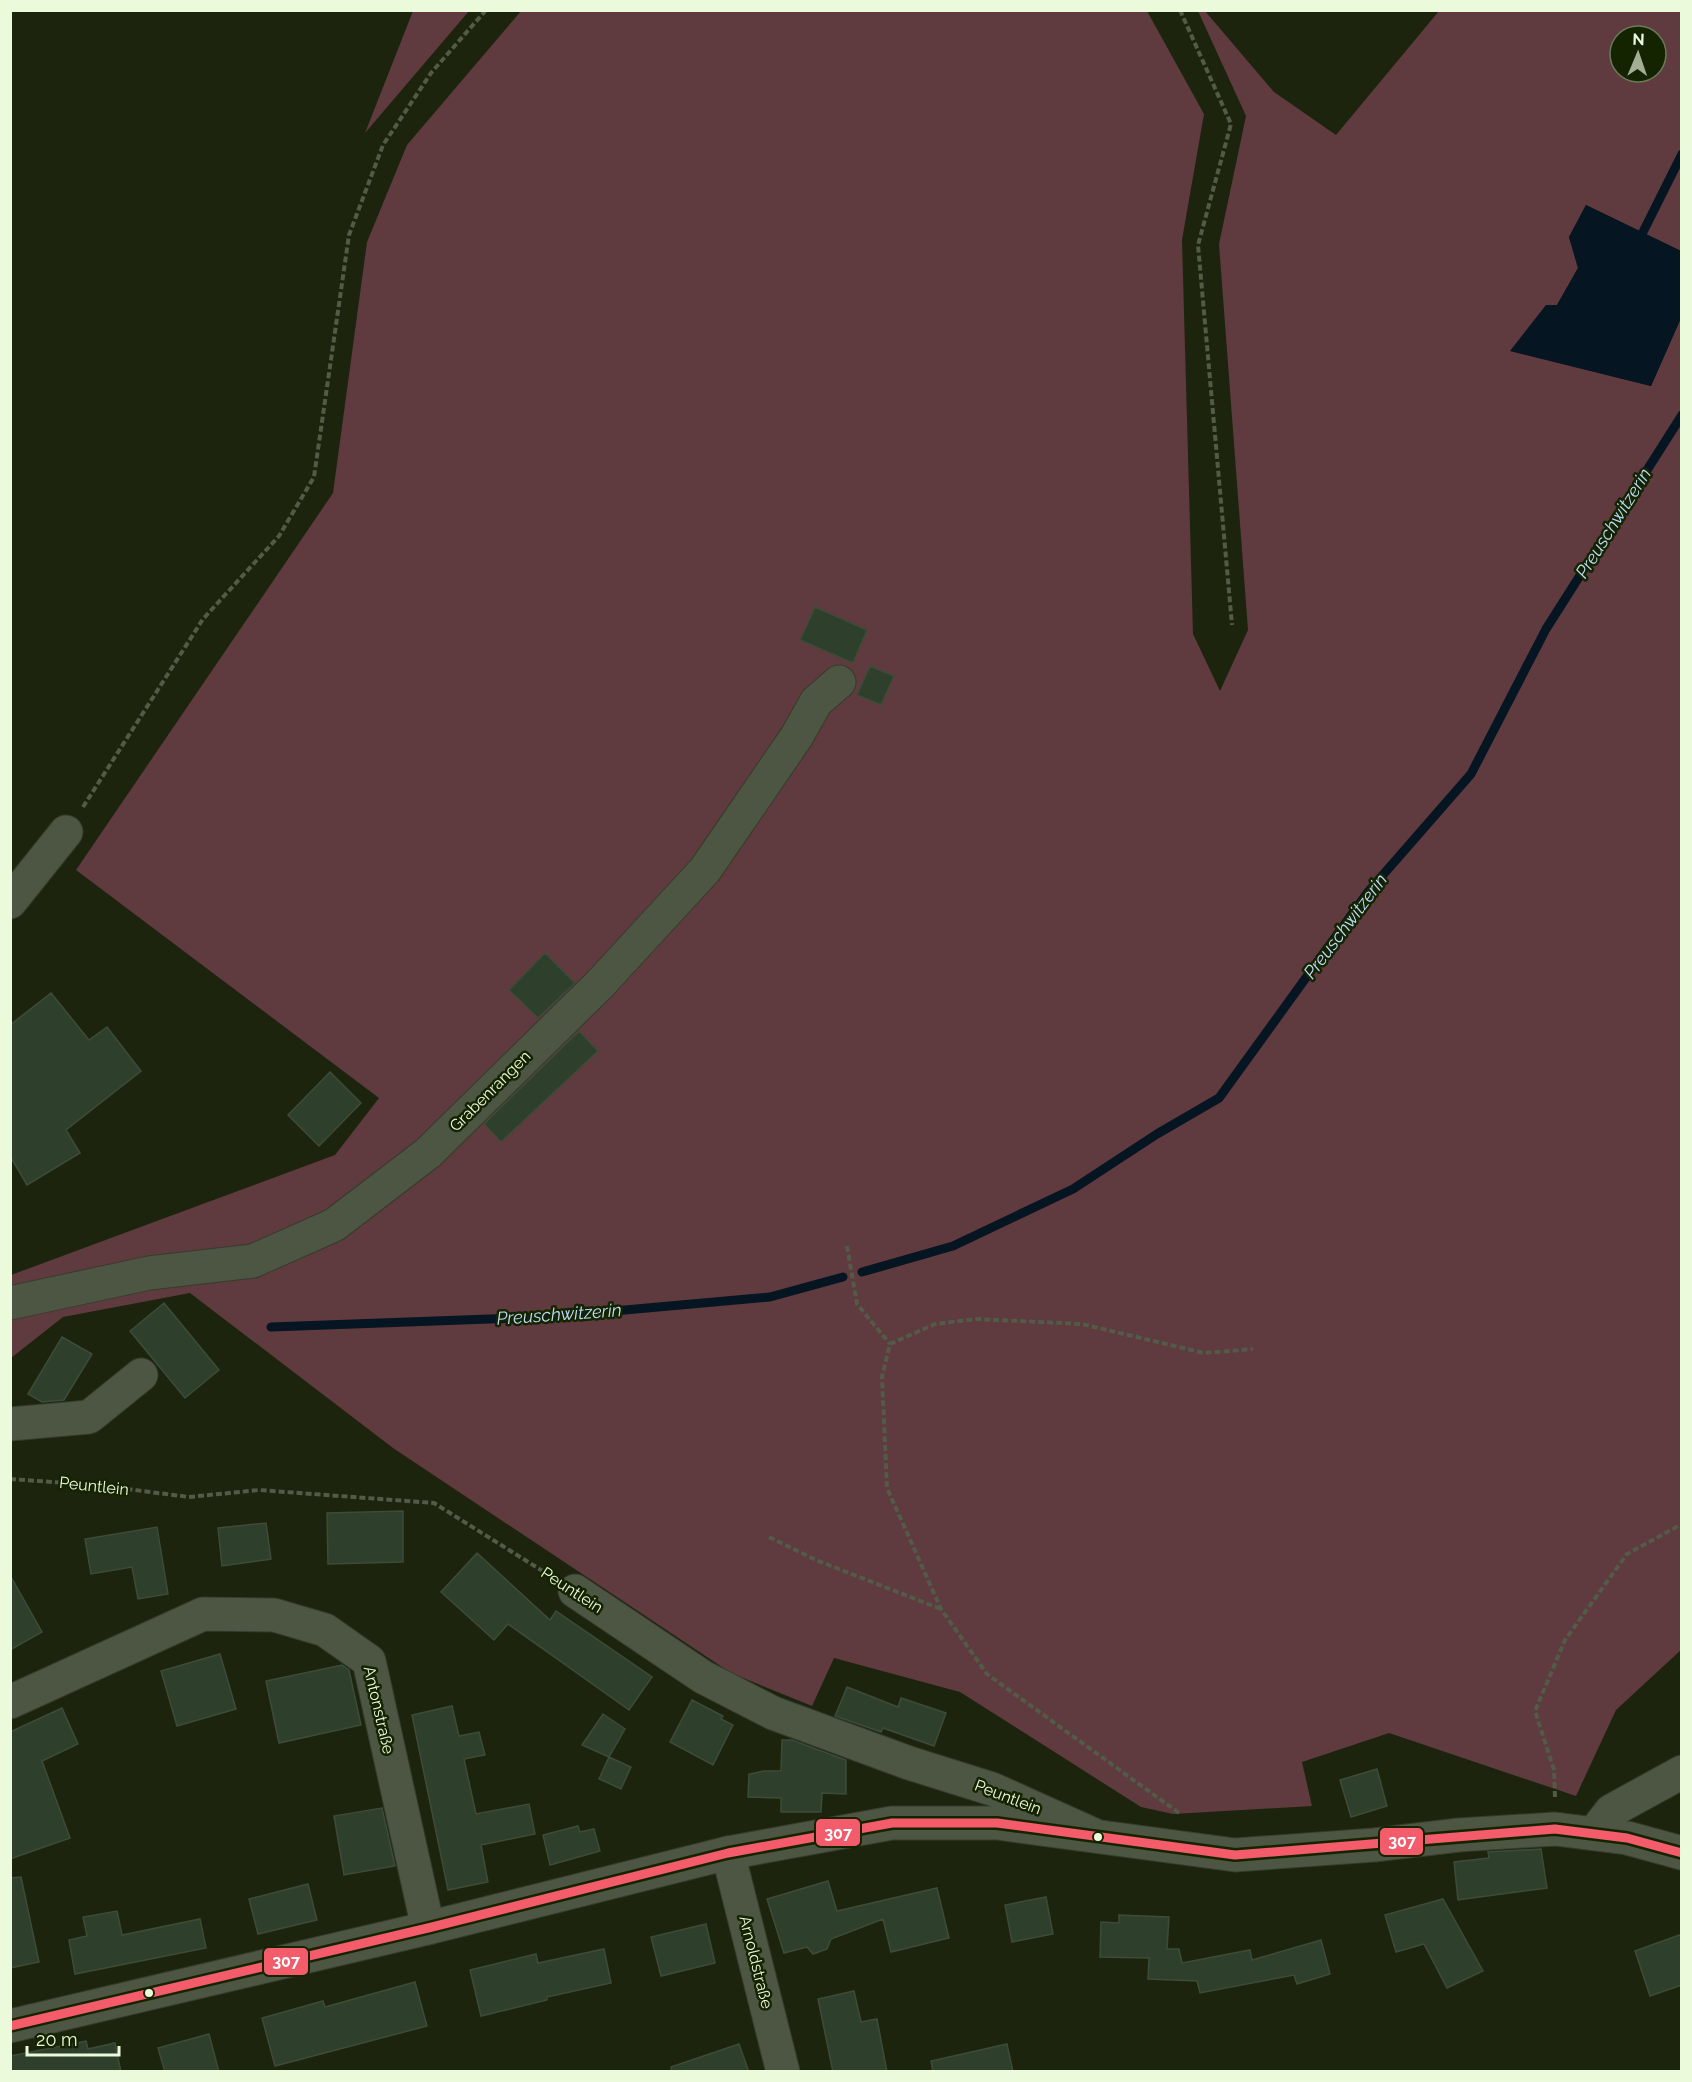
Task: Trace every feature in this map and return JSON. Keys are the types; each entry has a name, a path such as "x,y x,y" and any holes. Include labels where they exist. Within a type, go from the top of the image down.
{"street":[{"name":"Grabenrangen","path":"10,1304 149,1273 253,1261 334,1225 429,1153 600,984 705,870 797,736 816,702 839,682"},
{"path":"10,902 66,832"},
{"path":"10,1424 89,1417 141,1375"},
{"name":"Peuntlein","path":"575,1591 703,1677 756,1705 909,1763 993,1789 1102,1839"},
{"name":"Antonstraße","path":"10,1701 203,1614 274,1615 325,1630 369,1661 428,1928"},
{"path":"1594,1833 1611,1811 1682,1772"},
{"path":"10,2026 428,1928 728,1853 892,1822 997,1823 1102,1839 1235,1855 1555,1829 1627,1838 1682,1853"},
{"name":"Arnoldstraße","path":"728,1853 783,2072"}],"path":[{"path":"66,832 203,619 279,536 314,477 349,235 383,145 431,73 486,10"},
{"path":"1180,10 1231,124 1198,245 1232,625"},
{"path":"847,1246 857,1304 890,1344"},
{"path":"890,1344 935,1324 976,1319 1082,1324 1204,1353 1253,1349"},
{"path":"890,1344 882,1377 887,1488 941,1609 987,1674 1188,1820"},
{"name":"Peuntlein","path":"10,1479 96,1485 189,1497 259,1490 434,1503 575,1591"},
{"path":"1555,1829 1554,1770 1534,1711 1565,1640 1627,1554 1682,1524"},
{"path":"769,1538 816,1560 941,1609"}],"shaded area":[{"path":"413,11 469,11 365,133"},
{"path":"521,11 1147,11 1204,114 1182,240 1193,634 1220,691 1248,630 1219,244 1246,116 1198,11 1205,11 1274,92 1336,135 1439,11 1681,11 1681,251 1586,205 1569,237 1578,268 1557,305 1511,351 1651,386 1681,318 1681,1650 1616,1710 1576,1796 1389,1733 1302,1762 1312,1806 1173,1814 1141,1807 960,1692 834,1658 812,1706 731,1673 393,1448 190,1293 63,1317 11,1358 11,1275 335,1155 379,1098 76,870 333,493 367,242 407,145"}],"water":[{"path":"1586,205 1681,251 1681,318 1651,386 1510,351 1546,305 1557,305 1578,268 1569,237"}],"building":[{"path":"815,607 867,630 853,663 800,640"},
{"path":"870,666 894,676 881,705 857,695"},
{"path":"545,953 575,983 538,1018 509,990"},
{"path":"51,993 89,1040 107,1027 141,1071 66,1130 80,1153 27,1185 10,1156 10,1025"},
{"path":"579,1031 598,1051 501,1142 484,1124"},
{"path":"330,1072 361,1103 319,1146 288,1115"},
{"path":"164,1303 219,1370 185,1398 130,1331"},
{"path":"62,1337 92,1354 64,1400 42,1402 28,1394"},
{"path":"403,1511 403,1562 328,1564 327,1513"},
{"path":"266,1523 271,1559 222,1566 218,1528"},
{"path":"157,1527 168,1594 138,1599 132,1567 91,1574 85,1539"},
{"path":"477,1553 550,1620 556,1611 652,1677 629,1710 508,1624 494,1640 441,1592"},
{"path":"10,1575 42,1632 10,1650"},
{"path":"220,1654 236,1709 177,1726 161,1671"},
{"path":"342,1665 349,1670 361,1725 279,1743 266,1681"},
{"path":"847,1687 898,1707 901,1698 946,1713 934,1746 883,1728 881,1732 835,1716"},
{"path":"692,1700 723,1716 721,1719 733,1725 713,1765 670,1742"},
{"path":"452,1706 459,1736 479,1732 485,1755 464,1759 476,1814 529,1804 535,1834 481,1845 488,1882 448,1890 412,1715"},
{"path":"62,1708 78,1744 42,1761 70,1838 10,1859 10,1732"},
{"path":"603,1714 625,1729 609,1757 582,1745"},
{"path":"782,1740 792,1740 846,1760 846,1794 822,1793 821,1812 781,1812 781,1798 748,1797 749,1774 781,1771"},
{"path":"609,1757 631,1767 621,1789 599,1779"},
{"path":"1377,1769 1387,1806 1351,1817 1340,1780"},
{"path":"382,1808 395,1866 344,1875 334,1816"},
{"path":"578,1826 580,1832 594,1829 600,1851 550,1865 543,1835"},
{"path":"1541,1849 1547,1888 1458,1900 1454,1862 1489,1858 1488,1852"},
{"path":"21,1877 39,1962 10,1968 10,1878"},
{"path":"828,1881 837,1911 937,1888 949,1938 891,1952 883,1919 831,1939 827,1949 813,1954 807,1947 784,1953 767,1899"},
{"path":"308,1884 317,1920 258,1934 249,1899"},
{"path":"1046,1897 1053,1934 1012,1942 1005,1905"},
{"path":"1443,1899 1483,1971 1447,1988 1424,1944 1396,1952 1385,1915"},
{"path":"117,1911 122,1935 200,1919 206,1948 75,1974 69,1940 87,1936 83,1917"},
{"path":"1119,1915 1169,1917 1167,1949 1179,1949 1182,1963 1250,1950 1252,1960 1321,1940 1330,1974 1297,1984 1294,1975 1200,1993 1197,1981 1148,1979 1149,1958 1100,1957 1101,1922 1119,1923"},
{"path":"706,1924 715,1963 661,1976 651,1937"},
{"path":"1682,1934 1682,1985 1650,1996 1635,1951"},
{"path":"604,1949 611,1983 547,1997 547,2000 481,2016 470,1970 536,1954 538,1963"},
{"path":"415,1982 427,2026 275,2066 262,2018 323,2001 325,2007"},
{"path":"854,1991 861,2022 877,2019 887,2072 833,2072 818,1999"},
{"path":"209,2034 219,2072 165,2072 158,2048"},
{"path":"86,2041 88,2049 115,2043 121,2072 10,2072 10,2056"},
{"path":"739,2044 749,2072 672,2072 671,2067"},
{"path":"1007,2044 1013,2072 933,2072 931,2061"}],"waterway":[{"path":"1643,232 1682,154"},
{"name":"Preuschwitzerin","path":"862,1272 953,1246 1073,1189 1157,1134 1219,1098 1368,892 1471,774 1546,629 1682,415"},
{"name":"Preuschwitzerin","path":"271,1327 547,1317 770,1297 843,1277"}],"transit line":[{"name":"307","path":"10,2026 428,1928 728,1853 892,1823 997,1823 1235,1855 1555,1829 1627,1838 1682,1853"}]}
